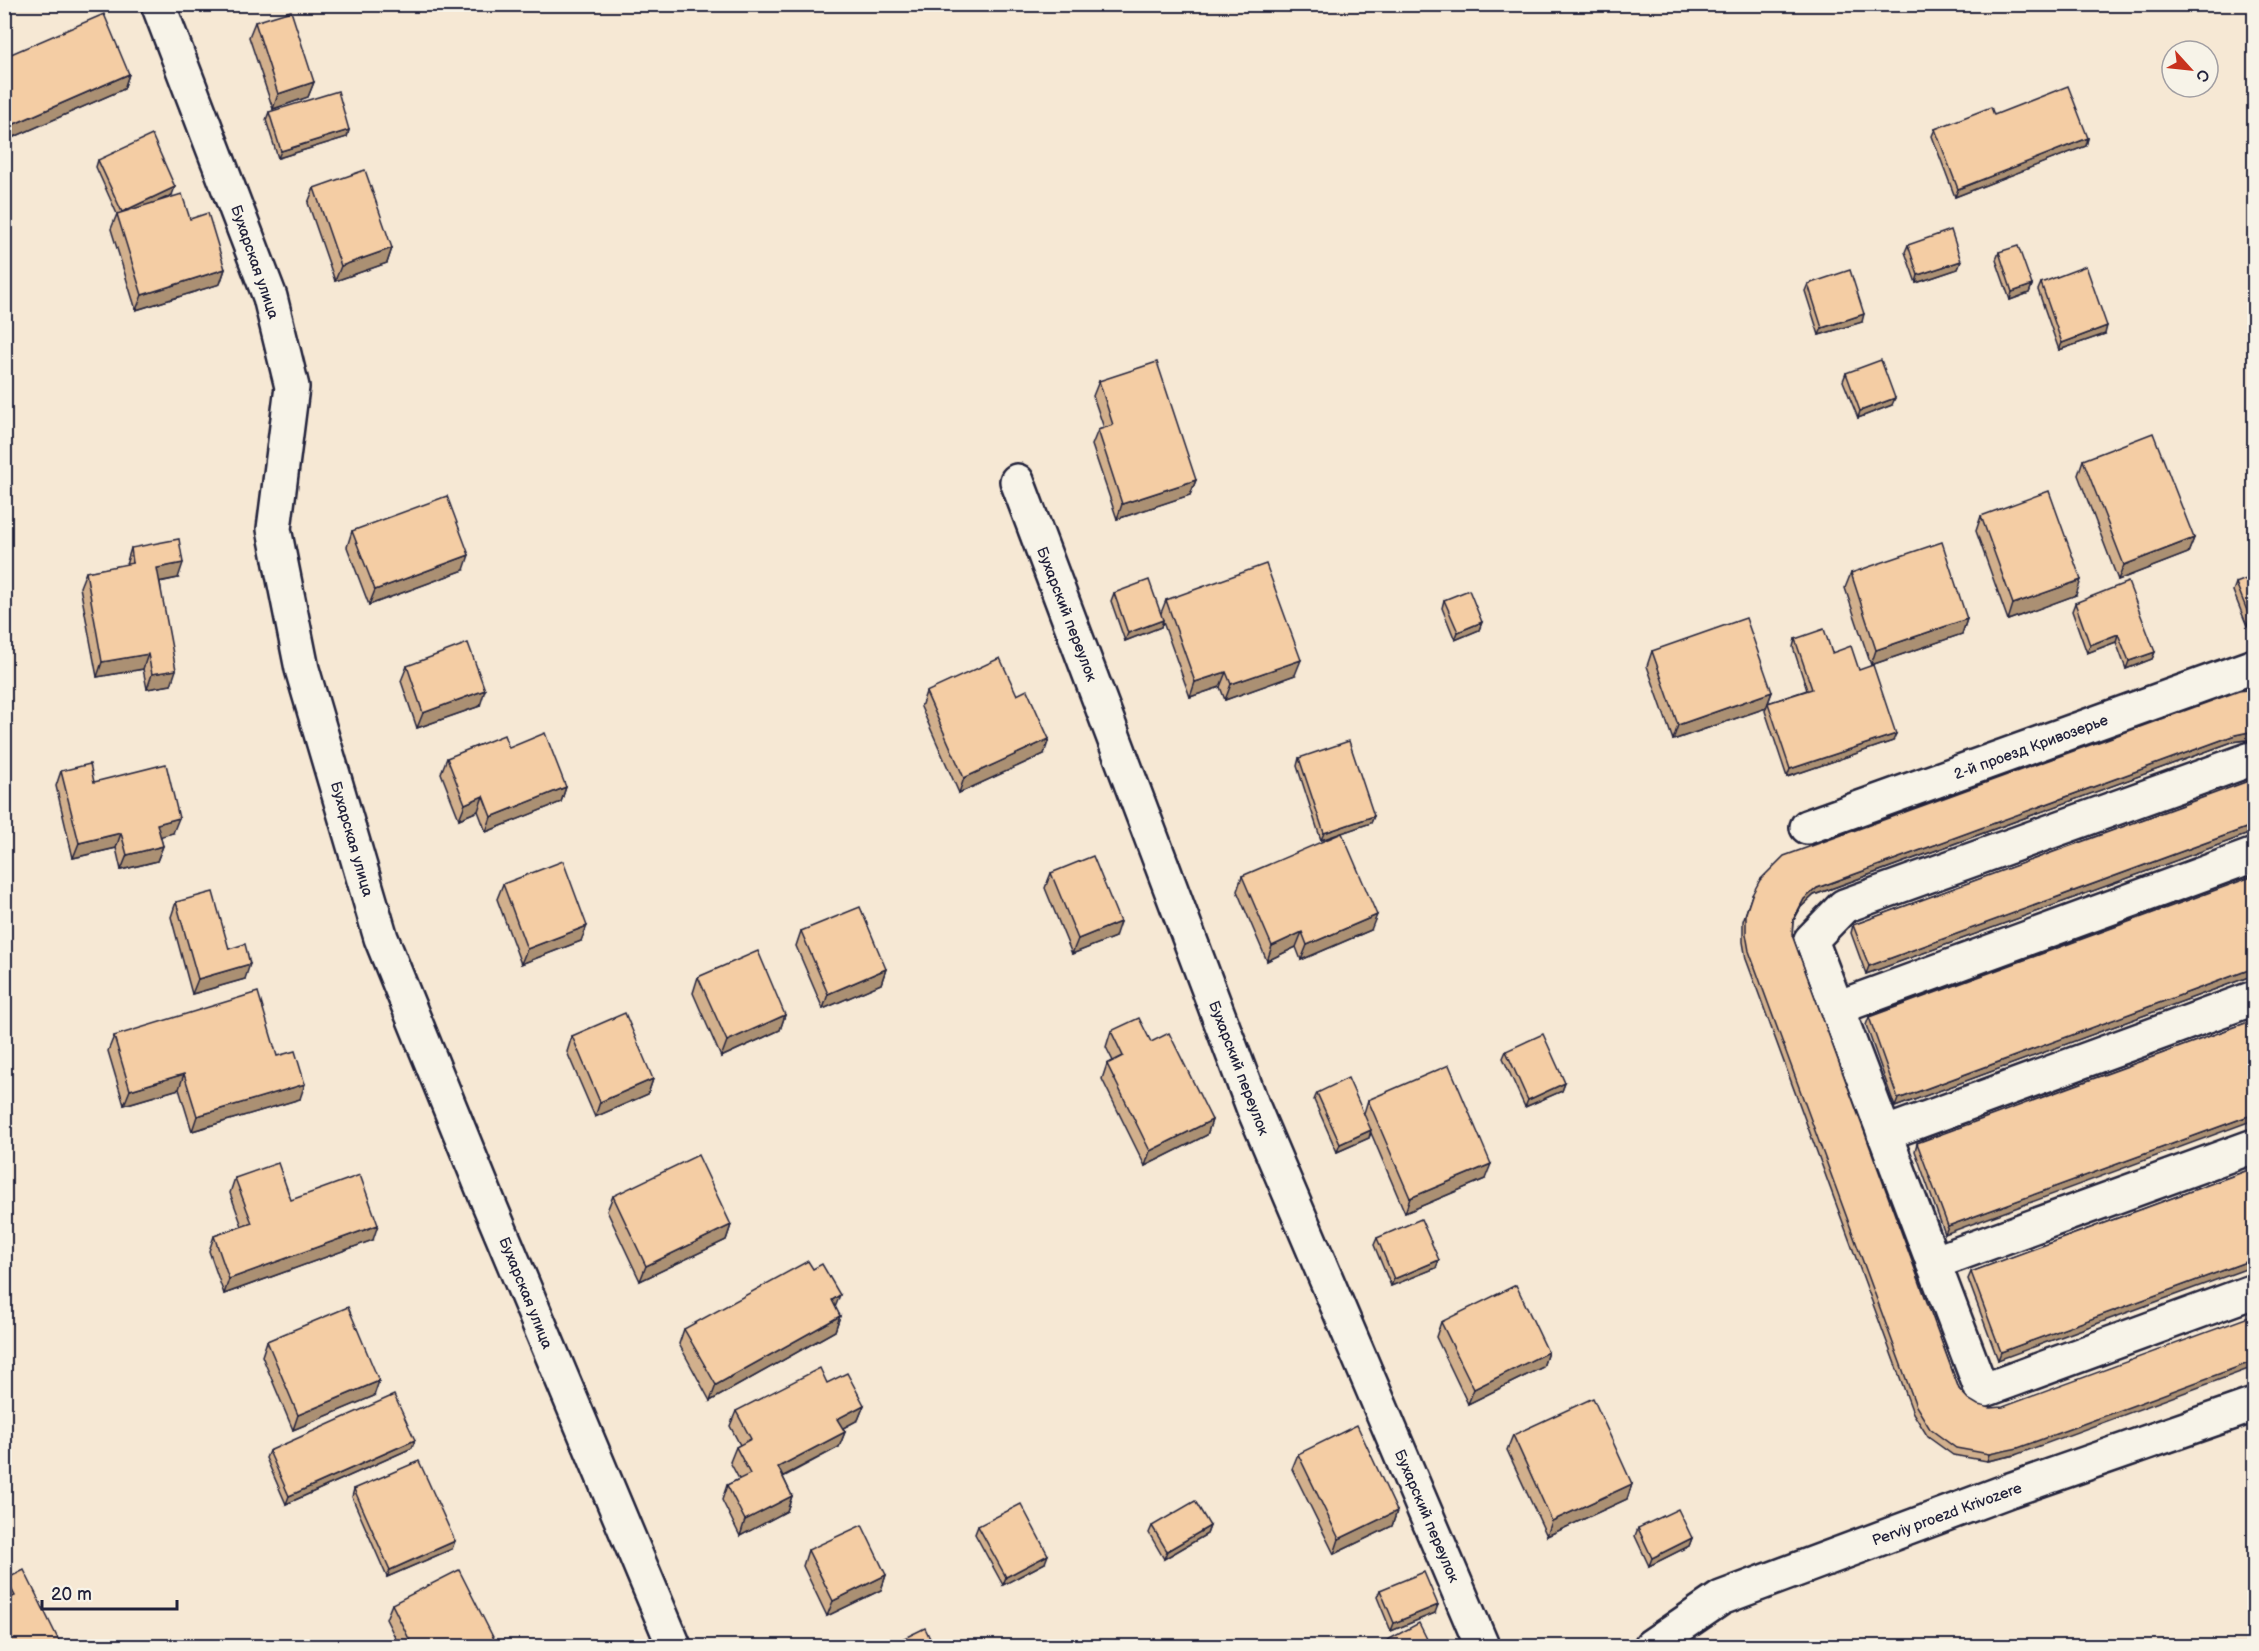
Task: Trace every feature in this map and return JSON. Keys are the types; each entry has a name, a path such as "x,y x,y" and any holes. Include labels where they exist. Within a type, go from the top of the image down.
{"street":[{"name":"Бухарская улица","path":"158,4 270,297 292,387 274,529 302,669 381,938 674,1647"},
{"name":"Бухарский переулок","path":"1017,481 1253,1107 1482,1647"},
{"name":"2-й проезд Кривозерье","path":"1807,827 2254,666"},
{"path":"2254,758 1844,906 1811,940 1982,1391 2254,1291"},
{"path":"1837,1008 2254,855"},
{"path":"1884,1134 2254,998"},
{"path":"1933,1263 2254,1146"},
{"name":"Perviy proezd Krivozere","path":"1651,1647 1721,1598 1998,1494 2254,1405"}],"building":[{"path":"291,11 314,82 278,94 255,22"},
{"path":"104,14 129,74 12,125 4,107 4,57"},
{"path":"2068,86 2088,138 1958,189 1935,129 1991,107 1994,115"},
{"path":"338,91 349,130 281,151 269,112"},
{"path":"152,135 175,187 122,212 98,160"},
{"path":"365,170 392,248 341,266 314,188"},
{"path":"182,194 190,219 208,213 225,269 142,295 117,214"},
{"path":"1951,230 1961,261 1918,275 1908,245"},
{"path":"2018,246 2032,285 2012,292 1999,252"},
{"path":"2086,266 2107,326 2062,343 2041,283"},
{"path":"1850,270 1864,314 1822,328 1808,284"},
{"path":"1881,360 1895,398 1860,411 1846,373"},
{"path":"1157,362 1196,480 1122,504 1098,430 1113,425 1099,381"},
{"path":"2153,433 2194,538 2124,565 2083,460"},
{"path":"2049,491 2081,580 2013,604 1981,516"},
{"path":"447,496 469,555 375,590 352,531"},
{"path":"179,539 183,563 157,568 176,670 152,674 148,654 102,662 86,572 133,563 131,548"},
{"path":"1942,542 1967,619 1876,650 1851,573"},
{"path":"1266,564 1301,660 1231,684 1226,672 1195,682 1166,600"},
{"path":"2254,576 2254,616 2250,618 2236,583"},
{"path":"1149,580 1163,620 1128,633 1114,593"},
{"path":"2128,582 2155,652 2129,661 2118,634 2090,645 2075,603"},
{"path":"1469,590 1482,622 1458,632 1444,600"},
{"path":"1746,618 1772,692 1678,725 1652,651"},
{"path":"1824,629 1832,653 1851,646 1859,670 1873,665 1896,734 1790,769 1768,703 1812,689 1795,639"},
{"path":"468,643 485,690 423,713 407,666"},
{"path":"1000,658 1017,695 1027,690 1049,739 964,778 926,692"},
{"path":"2254,689 2254,731 2235,735 1817,888 1804,899 1793,920 1792,935 1959,1389 1968,1399 1978,1405 1991,1408 2003,1407 2254,1315 2254,1361 2018,1448 1989,1454 1956,1448 1930,1429 1916,1406 1749,951 1746,913 1752,895 1760,880 1784,856 2239,691"},
{"path":"545,733 566,787 491,817 483,796 465,804 447,758 504,735 509,748"},
{"path":"1349,741 1374,816 1324,833 1299,758"},
{"path":"90,764 94,782 166,764 179,818 157,824 163,846 127,855 121,833 79,843 61,771"},
{"path":"2254,779 2254,825 1869,966 1853,925"},
{"path":"1342,833 1377,915 1307,945 1302,932 1272,946 1242,876"},
{"path":"1093,856 1120,922 1078,939 1051,873"},
{"path":"563,861 587,926 527,949 503,884"},
{"path":"2254,876 2254,968 1898,1099 1869,1017"},
{"path":"213,892 229,949 245,944 250,964 198,979 176,902"},
{"path":"860,907 886,969 828,994 801,931"},
{"path":"758,951 785,1015 727,1041 698,977"},
{"path":"258,992 277,1056 295,1051 305,1084 197,1116 184,1074 130,1090 114,1036"},
{"path":"625,1013 653,1079 600,1102 572,1036"},
{"path":"1139,1018 1151,1042 1169,1033 1212,1120 1150,1151 1107,1064 1123,1056 1111,1031"},
{"path":"2254,1020 2254,1114 1948,1226 1917,1143"},
{"path":"1543,1034 1565,1083 1528,1100 1506,1051"},
{"path":"1449,1065 1491,1164 1410,1198 1368,1100"},
{"path":"1348,1078 1371,1130 1340,1144 1317,1093"},
{"path":"698,1155 731,1225 646,1266 613,1196"},
{"path":"278,1163 291,1200 360,1175 378,1225 229,1279 214,1236 252,1223 235,1178"},
{"path":"2254,1168 2254,1259 2001,1352 1971,1272"},
{"path":"1421,1219 1439,1260 1394,1279 1377,1238"},
{"path":"808,1261 813,1269 822,1264 840,1295 832,1300 840,1316 716,1385 684,1329"},
{"path":"1516,1285 1548,1352 1474,1389 1441,1322"},
{"path":"348,1307 379,1381 298,1415 267,1341"},
{"path":"820,1368 827,1383 847,1373 864,1405 837,1419 845,1432 778,1467 792,1496 745,1520 727,1485 750,1474 736,1447 751,1439 736,1411"},
{"path":"394,1395 415,1440 289,1496 269,1451"},
{"path":"1593,1398 1632,1484 1552,1521 1513,1435"},
{"path":"1357,1425 1397,1511 1339,1539 1298,1454"},
{"path":"419,1461 455,1541 390,1570 354,1489"},
{"path":"1195,1501 1210,1526 1167,1551 1152,1526"},
{"path":"1021,1504 1048,1555 1006,1577 978,1526"},
{"path":"1678,1509 1692,1538 1652,1558 1638,1528"},
{"path":"862,1525 886,1575 833,1601 808,1550"},
{"path":"24,1570 62,1647 4,1647 4,1601 15,1596 6,1579"},
{"path":"459,1570 497,1645 494,1647 451,1647 450,1645 447,1647 413,1647 392,1604"},
{"path":"1424,1572 1438,1605 1394,1623 1380,1590"},
{"path":"1419,1623 1431,1647 1375,1647"},
{"path":"925,1628 934,1647 886,1647"}]}
